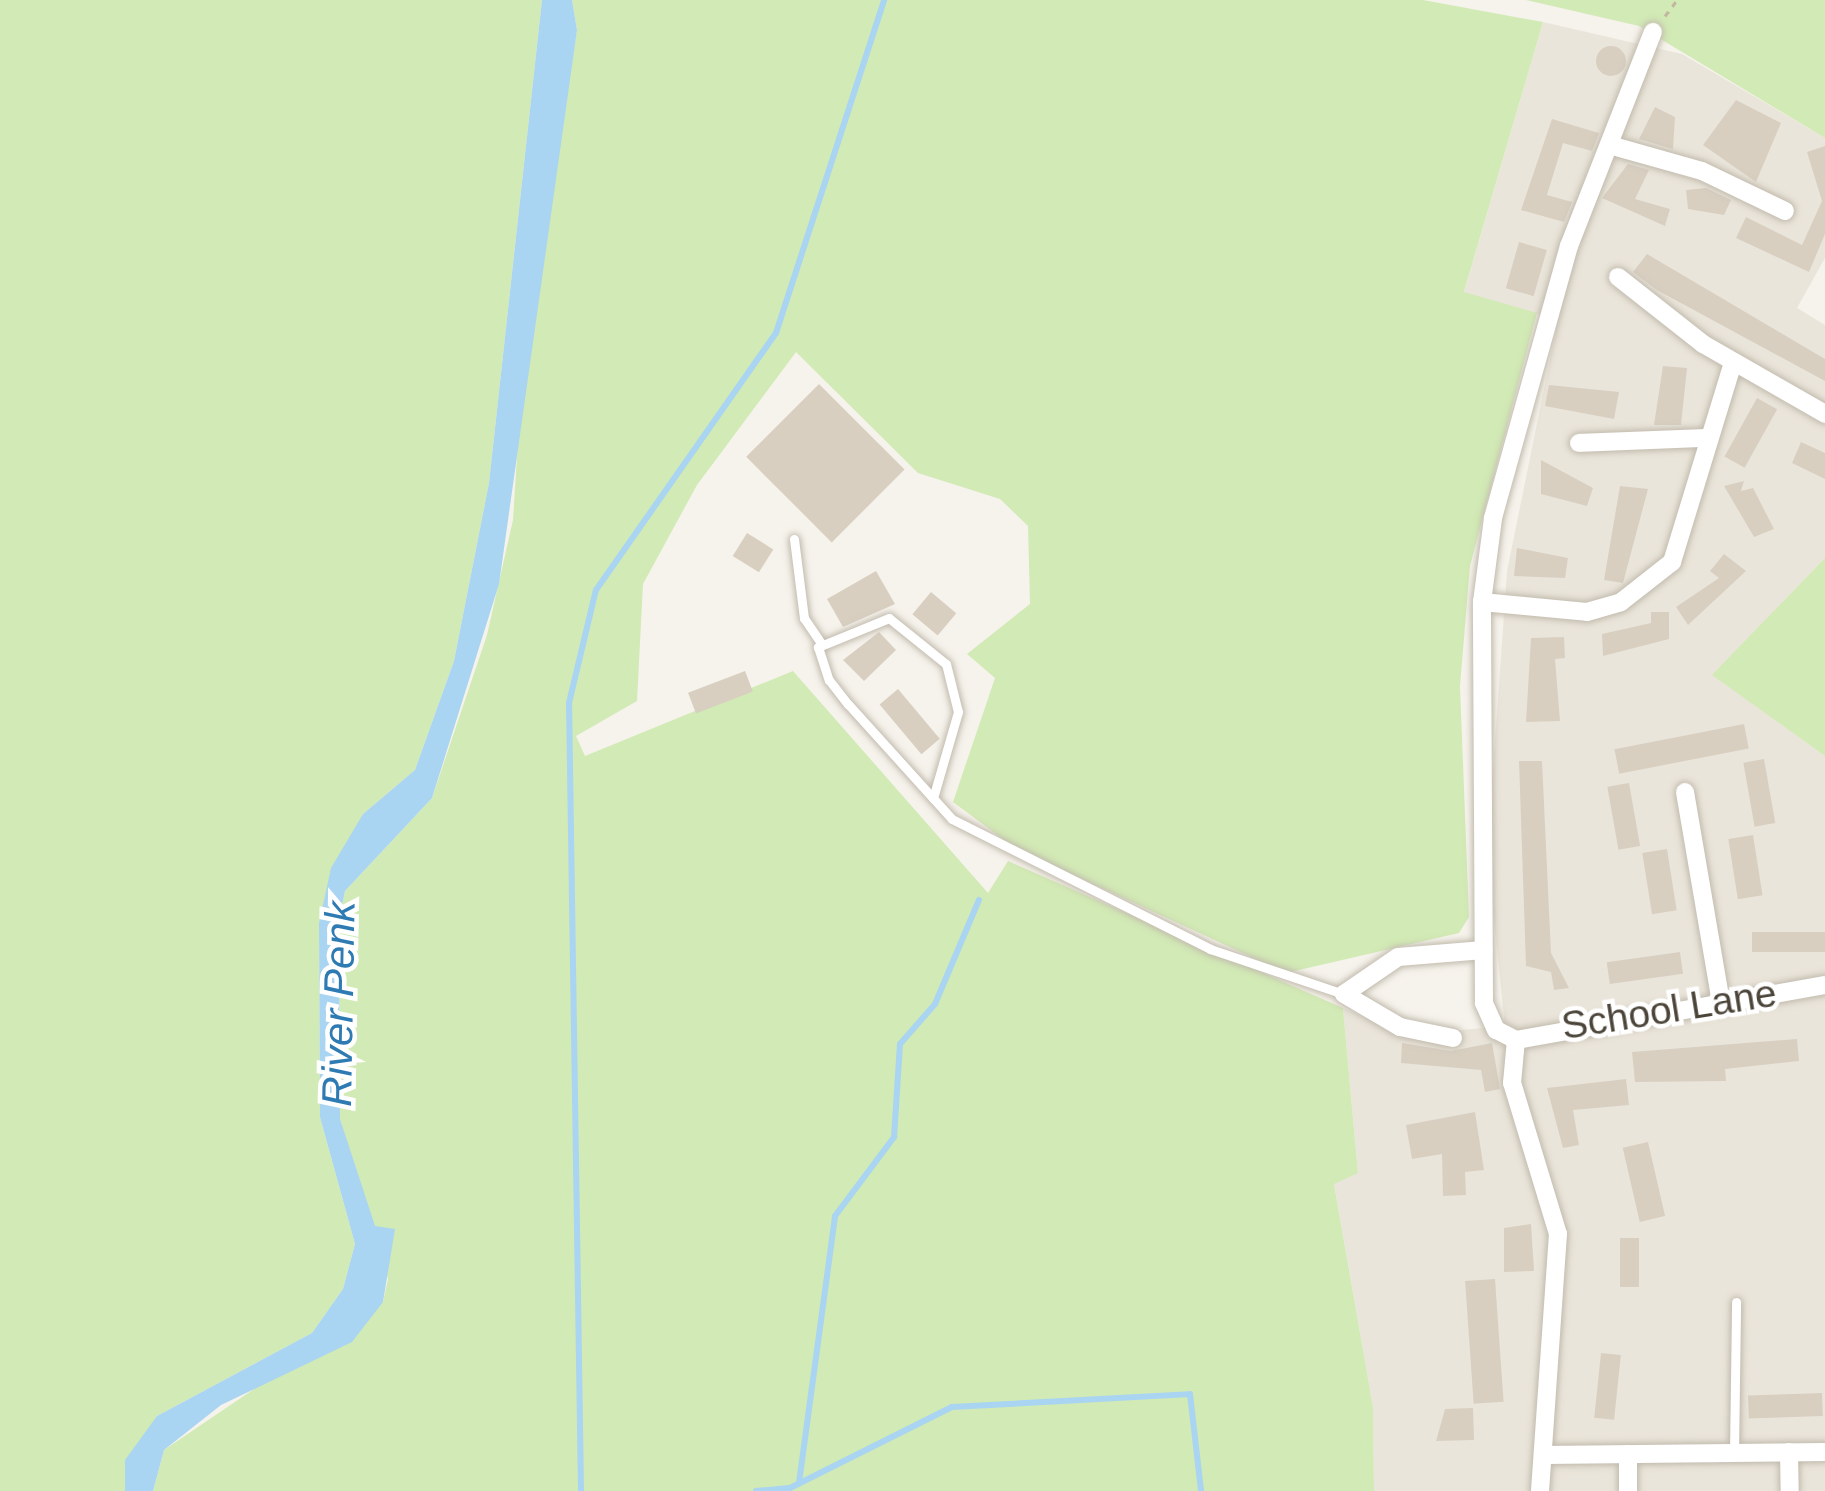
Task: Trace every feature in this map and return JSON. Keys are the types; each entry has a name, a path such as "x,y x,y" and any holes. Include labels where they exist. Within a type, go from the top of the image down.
{"street":[{"path":"1540,1491 1558,1234 1512,1083 1516,1040 1488,1019 1482,602 1493,518 1569,246 1613,146 1653,32"},
{"path":"1613,146 1785,211"},
{"path":"1618,277 1733,362 1825,413"},
{"path":"1482,602 1586,612 1648,582 1672,562 1704,438 1733,362"},
{"path":"1579,443 1704,438"},
{"path":"1685,792 1721,1003"},
{"path":"1453,1038 1400,1027 1344,994 1398,957 1484,950"},
{"name":"School Lane","path":"1516,1040 1825,985"},
{"path":"1789,1452 1790,1491"},
{"path":"1544,1455 1825,1452"},
{"path":"1628,1454 1628,1491"}],"lane":[{"path":"794,539 804,617 848,704 933,798 998,845 1210,949 1344,994"},
{"path":"822,645 889,618 946,664 958,712 933,798"},
{"path":"1734,1453 1736,1302"}],"path":[{"path":"1653,32 1677,0"}],"shaded area":[{"path":"1543,22 1682,54 1825,138 1825,258 1797,308 1825,325 1825,558 1713,675 1825,756 1825,1491 1374,1491 1373,1407 1334,1183 1358,1172 1343,1008 1405,1035 1505,1026 1487,855 1507,571 1558,320 1464,293"}],"green space":[{"path":"0,0 542,0 489,483 454,661 415,770 363,814 319,923 320,1117 355,1244 343,1289 312,1333 157,1416 125,1491 0,1491"},
{"path":"572,0 1423,0 1543,22 1464,292 1537,313 1470,566 1460,686 1469,917 1459,933 1286,973 1015,848 953,802 995,678 967,654 1030,604 1028,526 1000,499 918,473 796,352 697,485 643,584 637,701 576,736 585,756 793,671 988,893 1008,861 1343,1008 1358,1173 1334,1184 1373,1407 1374,1491 153,1491 164,1450 383,1302 388,1279 340,1119 339,920 345,891 432,798 487,635 513,520 523,362 577,30"},
{"path":"1526,0 1825,0 1825,138 1639,26"},
{"path":"1825,558 1825,756 1712,675"}],"water":[{"name":"River Penk","path":"542,0 572,0 577,30 499,584 432,798 345,891 339,920 340,1119 375,1226 395,1229 383,1302 352,1342 221,1405 164,1450 153,1491 125,1491 125,1460 157,1416 312,1333 343,1289 355,1244 320,1117 319,923 331,868 363,814 415,770 454,661 489,483"}],"building":[{"path":"1611,46 1622,50 1626,61 1622,72 1611,76 1600,72 1596,61 1600,50"},
{"path":"1736,100 1781,123 1756,182 1703,145"},
{"path":"1655,107 1675,117 1673,149 1639,139"},
{"path":"1552,119 1599,133 1592,151 1563,143 1547,195 1572,202 1564,222 1521,210"},
{"path":"1825,146 1825,234 1809,272 1736,238 1746,217 1802,245 1822,201 1807,152"},
{"path":"1628,164 1649,170 1635,199 1670,209 1665,226 1602,198"},
{"path":"1706,188 1731,200 1724,215 1688,209 1686,190"},
{"path":"1519,242 1547,250 1534,296 1506,288"},
{"path":"1647,254 1825,359 1825,381 1657,290 1633,272"},
{"path":"1663,366 1687,368 1681,425 1654,425"},
{"path":"819,384 905,470 832,542 746,457"},
{"path":"1549,385 1619,392 1614,419 1545,406"},
{"path":"1757,398 1777,409 1745,468 1725,457"},
{"path":"1801,442 1825,453 1825,479 1792,463"},
{"path":"1541,460 1593,488 1587,506 1541,494"},
{"path":"1744,481 1741,491 1753,488 1774,529 1754,537 1724,486"},
{"path":"1620,486 1648,489 1623,583 1604,580"},
{"path":"747,533 773,549 759,572 733,556"},
{"path":"1517,548 1568,558 1565,578 1514,576"},
{"path":"1724,554 1746,571 1688,625 1676,607 1719,578 1710,571"},
{"path":"876,571 895,604 843,627 827,599"},
{"path":"931,592 956,613 938,635 912,614"},
{"path":"1651,612 1669,612 1669,639 1603,656 1602,634 1651,623"},
{"path":"879,632 896,650 864,681 843,660"},
{"path":"1564,637 1565,658 1555,659 1560,721 1526,722 1531,638"},
{"path":"745,671 753,692 696,713 688,693"},
{"path":"898,689 940,739 921,754 880,704"},
{"path":"1744,724 1749,749 1619,774 1614,749"},
{"path":"1764,759 1775,823 1755,827 1743,763"},
{"path":"1519,761 1542,761 1551,953 1569,988 1554,990 1551,972 1526,966"},
{"path":"1629,783 1640,846 1618,850 1607,787"},
{"path":"1753,835 1763,895 1738,899 1728,839"},
{"path":"1667,849 1677,910 1652,914 1642,853"},
{"path":"1752,932 1825,932 1825,952 1752,952"},
{"path":"1680,952 1683,974 1610,984 1607,962"},
{"path":"1797,1039 1799,1061 1725,1069 1726,1081 1635,1082 1632,1052"},
{"path":"1402,1043 1451,1051 1492,1043 1500,1089 1485,1092 1481,1070 1401,1063"},
{"path":"1626,1079 1629,1105 1573,1110 1579,1145 1563,1148 1547,1088"},
{"path":"1475,1112 1484,1170 1465,1172 1466,1195 1443,1196 1442,1154 1412,1159 1406,1125"},
{"path":"1648,1142 1665,1216 1640,1222 1623,1148"},
{"path":"1531,1224 1534,1271 1504,1272 1504,1228"},
{"path":"1620,1238 1639,1238 1639,1287 1620,1287"},
{"path":"1495,1279 1504,1402 1474,1404 1465,1281"},
{"path":"1601,1353 1621,1355 1614,1420 1594,1418"},
{"path":"1822,1393 1823,1416 1749,1419 1748,1396"},
{"path":"1473,1408 1474,1440 1436,1441 1445,1409"}],"waterway":[{"path":"581,1491 569,703 596,590 776,333 884,0"},
{"path":"799,1483 835,1216 894,1137 900,1044 935,1004 979,900"},
{"path":"756,1491 790,1488 952,1407 1190,1394 1201,1491"}]}
